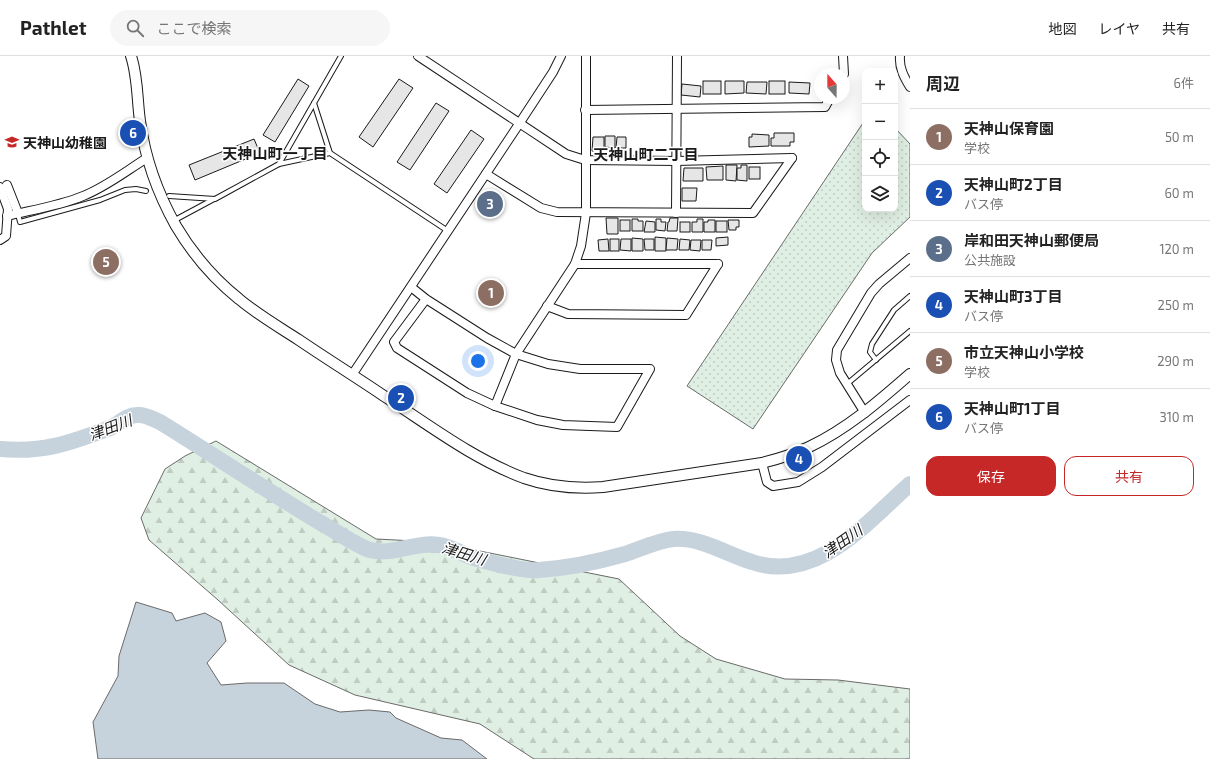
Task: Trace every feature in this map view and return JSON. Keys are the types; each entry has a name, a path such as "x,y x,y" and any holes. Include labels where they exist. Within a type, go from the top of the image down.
{"street":[{"path":"131,56 137,84 140,121 147,158 157,187 183,238 208,269 239,299 471,453 497,467 548,485 577,489 603,487 762,463 808,448 844,428 865,413 910,374"},
{"path":"418,56 566,154 585,160 676,161 792,158 753,213 556,212 541,208 486,174"},
{"path":"352,375 519,124 553,72 561,56"},
{"path":"494,406 516,354 575,264 581,246 586,212 586,56"},
{"path":"676,212 677,56"},
{"path":"843,56 844,68"},
{"path":"900,56 899,63 902,75 910,87"},
{"path":"586,110 825,107 827,104"},
{"path":"7,216 50,206 83,196 108,183 147,158"},
{"path":"3,186 18,213"},
{"path":"0,240 6,236 8,209 3,186"},
{"path":"865,413 840,373 836,360 837,350 871,293 910,258"},
{"path":"547,306 568,314 686,315 718,264 575,264"},
{"path":"410,287 487,338 516,354 548,364 580,368 650,369 617,427 563,425 537,420 494,406 467,393 397,348 394,342 426,299"},
{"path":"762,463 767,482 773,486 798,482 822,467 910,400"}],"lane":[{"path":"279,164 341,56"},
{"path":"314,103 330,153 448,231"},
{"path":"173,221 279,164 330,153"},
{"path":"18,213 20,222 100,200 125,190 136,189 146,191"},
{"path":"169,196 215,199"},
{"path":"876,360 870,352 872,344 894,310 910,296"},
{"path":"847,384 910,331"}],"green space":[{"path":"862,124 862,212 898,212 898,131 910,144 910,217 872,253 753,429 687,386"},
{"path":"216,441 376,539 435,542 619,579 680,636 716,659 785,679 838,680 910,689 910,759 534,759 480,724 355,695 289,665 149,540 141,518 165,469 185,456"}],"shaded area":[{"path":"136,602 172,613 176,621 205,613 221,622 226,641 207,663 221,685 284,683 315,704 340,712 369,710 390,712 396,718 441,738 462,740 487,759 98,759 93,722 118,676 119,656"}],"building":[{"path":"298,79 309,86 275,142 263,135"},
{"path":"399,79 413,88 373,147 359,137"},
{"path":"703,81 721,81 721,94 703,94"},
{"path":"725,81 744,81 744,93 725,94"},
{"path":"769,81 785,81 785,94 769,94"},
{"path":"747,82 767,82 766,94 746,93"},
{"path":"789,82 810,83 809,94 789,93"},
{"path":"682,84 701,86 700,97 681,95"},
{"path":"436,103 449,111 410,170 397,162"},
{"path":"471,130 484,139 447,193 434,184"},
{"path":"774,133 794,133 794,142 790,142 790,146 771,146 771,138 774,138"},
{"path":"752,134 769,135 769,146 749,147 749,137 752,137"},
{"path":"605,136 615,136 615,148 605,147"},
{"path":"593,137 604,137 604,151 592,151"},
{"path":"617,137 626,137 626,148 616,148"},
{"path":"254,139 260,153 195,180 189,165"},
{"path":"726,165 737,165 736,181 726,180"},
{"path":"741,165 747,165 747,181 737,180 737,168 741,168"},
{"path":"723,166 723,180 707,180 706,167"},
{"path":"749,167 760,167 760,179 749,179"},
{"path":"684,168 703,168 703,181 683,181"},
{"path":"682,188 697,188 696,201 682,201"},
{"path":"606,218 618,218 618,234 607,234"},
{"path":"670,218 678,218 677,231 667,231"},
{"path":"632,219 643,221 643,231 632,231"},
{"path":"656,219 661,219 661,222 666,222 665,231 656,230"},
{"path":"697,219 703,219 703,232 692,232 692,222 697,222"},
{"path":"620,220 630,220 630,231 620,231"},
{"path":"708,220 715,220 715,232 704,232 704,222 708,222"},
{"path":"728,220 739,220 739,227 736,227 736,230 729,230"},
{"path":"646,221 655,222 655,232 644,232"},
{"path":"716,221 727,221 727,232 716,232"},
{"path":"680,222 690,222 690,232 680,232"},
{"path":"655,237 666,238 666,251 655,251"},
{"path":"728,237 728,245 716,246 716,238"},
{"path":"632,238 643,239 643,251 632,251"},
{"path":"667,238 678,239 677,250 666,250"},
{"path":"608,239 609,251 599,251 598,240"},
{"path":"610,239 619,239 619,251 610,251"},
{"path":"621,239 631,239 631,251 620,250"},
{"path":"644,239 654,239 654,250 645,250"},
{"path":"680,239 690,240 689,250 679,250"},
{"path":"691,240 701,240 700,251 690,250"},
{"path":"702,240 712,240 711,250 702,250"}],"waterway":[{"name":"津田川","path":"0,449 30,450 56,446 110,428 129,416 143,415 160,422 263,488 365,548 370,550 387,551 430,544 439,545 448,547 480,560 525,570 561,568 593,562 673,539 683,539 703,543 742,559 776,567 798,564 819,557 839,546 910,484"}],"place":[{"name":"天神山町1丁目","path":"133,133"},
{"name":"天神山幼稚園","path":"12,142"},
{"name":"岸和田天神山郵便局","path":"490,204"},
{"name":"市立天神山小学校","path":"106,262"},
{"name":"天神山保育園","path":"491,293"},
{"name":"天神山町2丁目","path":"401,398"},
{"name":"天神山町3丁目","path":"799,459"}],"district":[{"name":"天神山町一丁目","path":"275,153"},
{"name":"天神山町二丁目","path":"646,154"}]}
